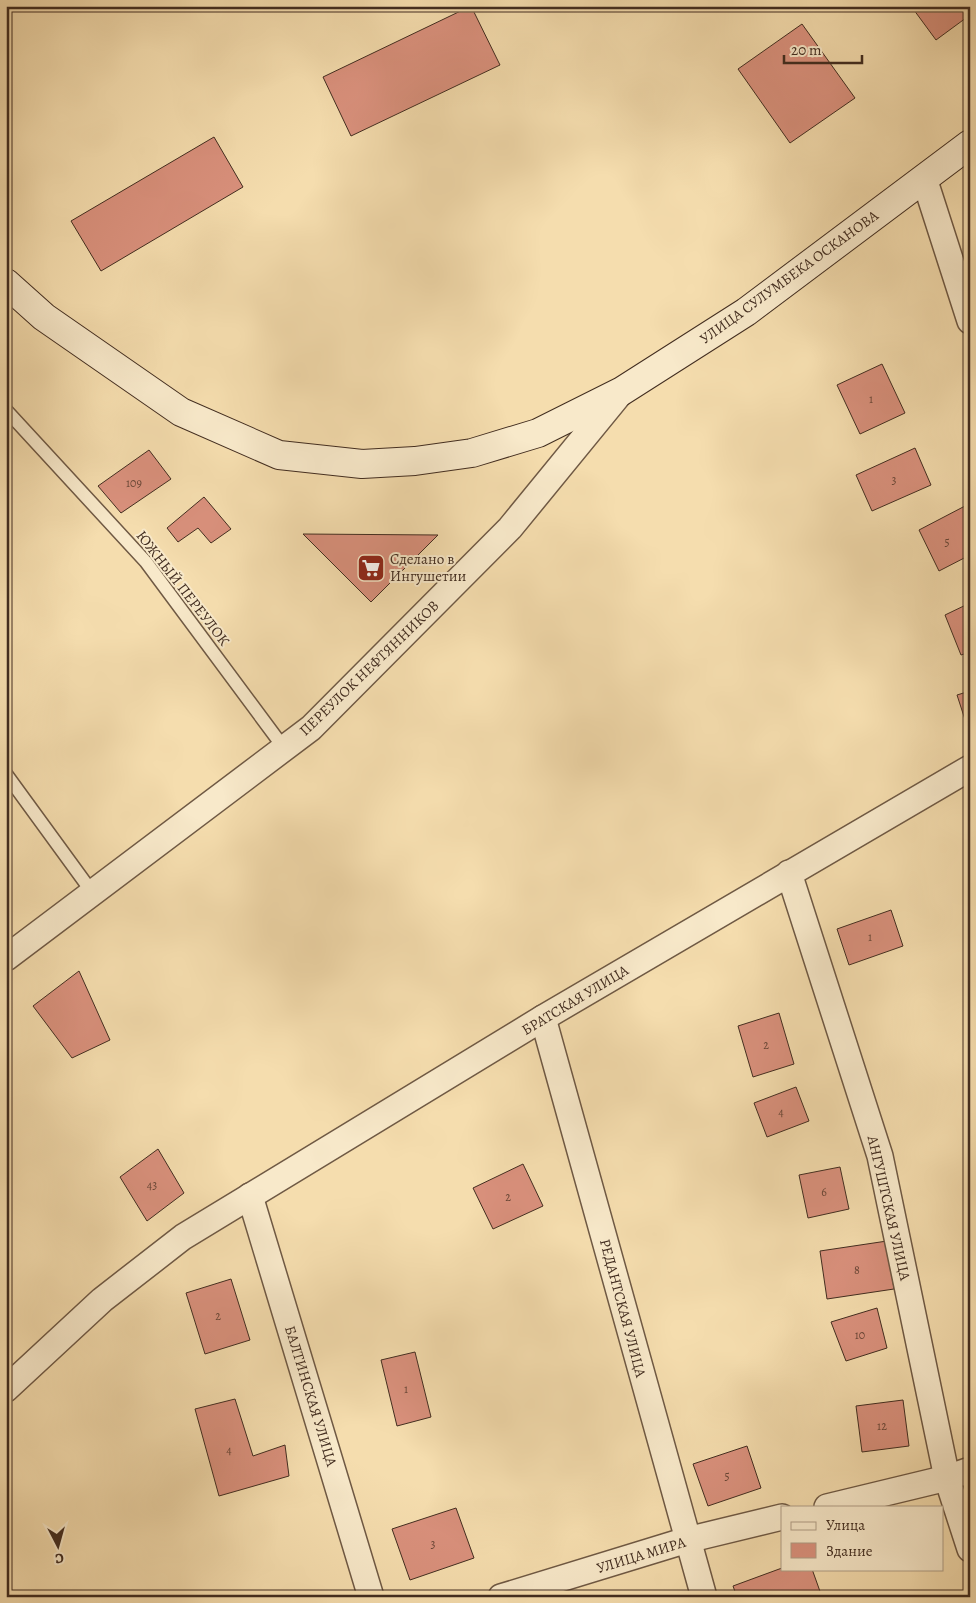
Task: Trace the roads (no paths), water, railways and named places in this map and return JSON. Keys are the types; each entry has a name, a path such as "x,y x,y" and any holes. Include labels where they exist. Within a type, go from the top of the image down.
{"main road":[{"name":"УЛИЦА СУЛУМБЕКА ОСКАНОВА","path":"6,283 44,317 181,412 280,454 362,464 415,461 472,453 538,433 622,391 746,312 970,144"}],"street":[{"path":"924,178 970,321"},
{"name":"ПЕРЕУЛОК НЕФТЯННИКОВ","path":"6,958 311,728 510,528 622,391"},
{"name":"БРАТСКАЯ УЛИЦА","path":"6,1389 102,1300 183,1237 543,1018 970,768"},
{"name":"АНГУШТСКАЯ УЛИЦА","path":"789,873 880,1156 958,1474 970,1549"},
{"name":"РЕДАНТСКАЯ УЛИЦА","path":"543,1018 704,1597"},
{"name":"БАЛТИНСКАЯ УЛИЦА","path":"250,1196 371,1597"},
{"path":"831,1506 958,1474"},
{"name":"УЛИЦА МИРА","path":"501,1597 687,1540 781,1518"}],"lane":[{"name":"ЮЖНЫЙ ПЕРЕУЛОК","path":"6,410 146,562 284,748"},
{"path":"6,774 92,892"}],"place":[{"name":"Сделано в Ингушетии","path":"371,568"}]}
